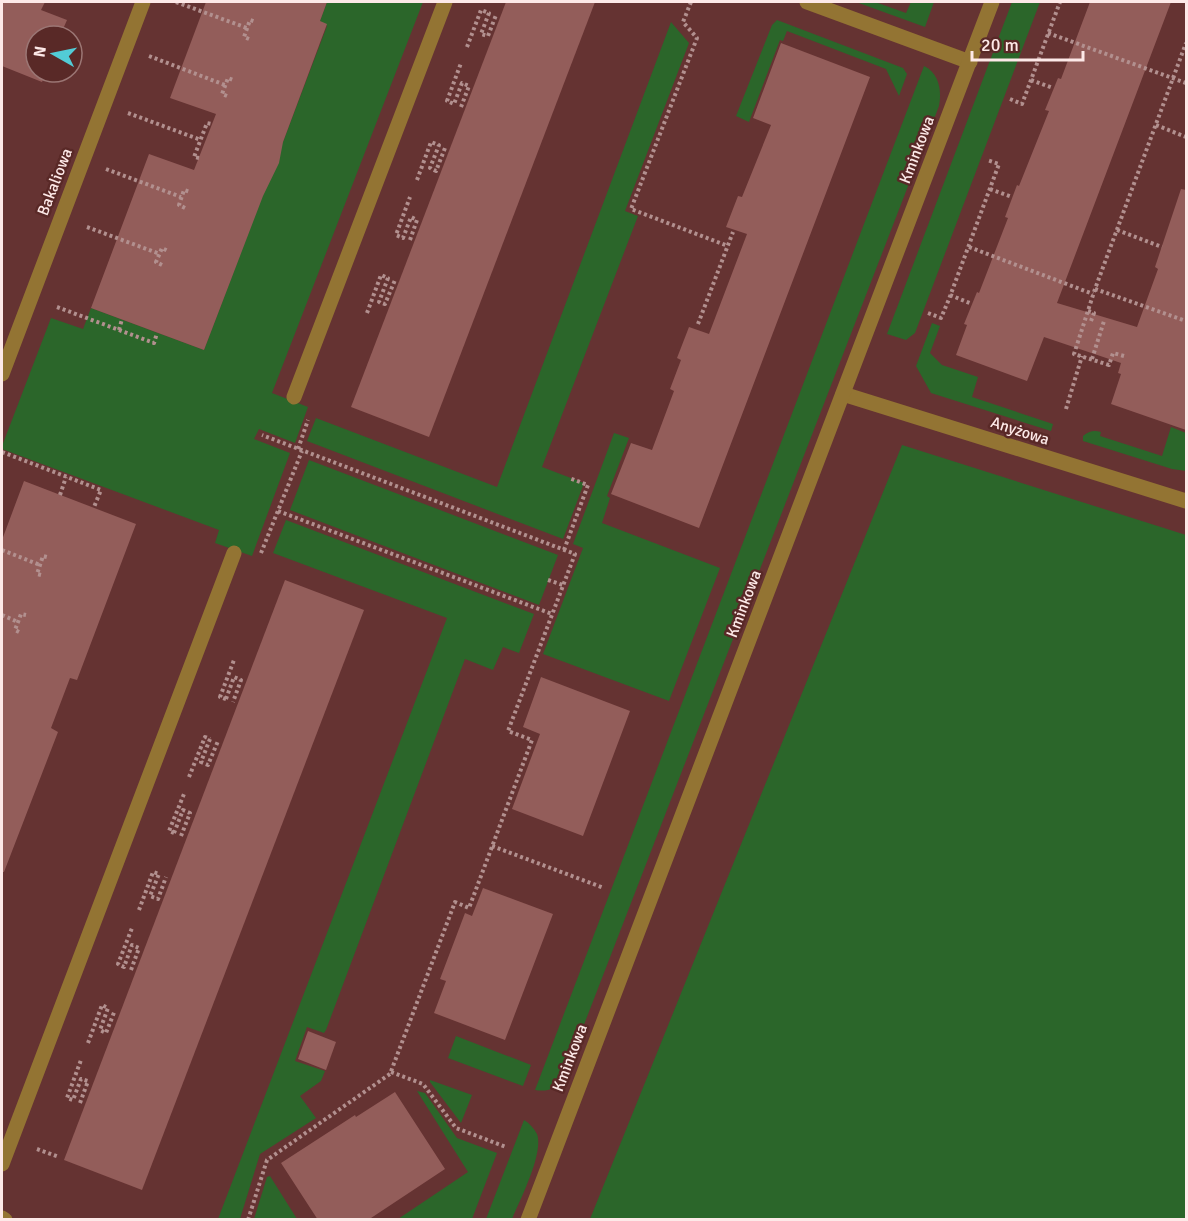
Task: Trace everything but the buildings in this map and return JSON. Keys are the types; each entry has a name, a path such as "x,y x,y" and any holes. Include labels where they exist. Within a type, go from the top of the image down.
{"street":[{"name":"Bakaliowa","path":"2,375 8,336 143,2"},
{"path":"294,397 445,2"},
{"path":"807,2 969,62"},
{"name":"Kminkowa","path":"528,1220 992,2"},
{"name":"Anyżowa","path":"843,394 1186,501"},
{"path":"2,1164 234,553"}],"path":[{"path":"176,2 247,28"},
{"path":"691,2 683,22 697,38 631,209 728,246"},
{"path":"1010,99 1022,104 1060,2"},
{"path":"467,47 482,10 489,12 481,34 488,36 496,15"},
{"path":"249,39 244,36 250,20 256,22"},
{"path":"1048,33 1186,83"},
{"path":"1124,356 1113,353 1109,364 1074,354 1094,292 1186,43"},
{"path":"146,55 225,85"},
{"path":"461,63 447,102 454,104 462,83 469,86 461,107"},
{"path":"228,96 222,94 228,78 233,80"},
{"path":"1031,80 1053,88"},
{"path":"124,111 201,140"},
{"path":"199,158 194,157 207,123 212,124"},
{"path":"1156,125 1186,137"},
{"path":"417,180 431,142 439,145 430,168 436,171 445,148"},
{"path":"928,313 941,318 969,247 999,164 987,160"},
{"path":"103,168 181,197"},
{"path":"990,189 1012,197"},
{"path":"185,208 179,205 181,197 184,190 190,192"},
{"path":"410,197 396,235 403,238 411,217 417,220 410,240"},
{"path":"81,225 160,255"},
{"path":"1117,230 1162,247"},
{"path":"698,324 733,232"},
{"path":"969,247 1094,292 1186,321"},
{"path":"162,265 156,262 162,248 168,251"},
{"path":"367,313 381,275 388,278 379,302 385,304 395,280"},
{"path":"950,296 972,304"},
{"path":"50,305 154,343 157,333"},
{"path":"1088,311 1094,313 1092,321"},
{"path":"119,330 122,319"},
{"path":"1092,359 1104,321"},
{"path":"1066,409 1082,356"},
{"path":"234,553 258,562 300,450 310,416"},
{"path":"248,1220 267,1160 391,1072 455,902 469,908 532,740 508,731 574,554 262,435"},
{"path":"2,452 101,490 94,507"},
{"path":"60,495 66,477"},
{"path":"564,550 588,485 569,477"},
{"path":"278,511 552,614"},
{"path":"2,550 40,565"},
{"path":"41,575 37,574 43,556 47,557"},
{"path":"548,580 563,585"},
{"path":"19,632 15,630 21,614 26,615"},
{"path":"2,615 18,622"},
{"path":"233,702 241,680 234,677 226,699 220,697 234,660"},
{"path":"189,777 205,737 210,739 201,762 208,765 218,741"},
{"path":"181,836 190,813 183,810 174,833 169,831 184,794"},
{"path":"492,846 604,888"},
{"path":"139,910 153,872 159,874 150,896 158,899 166,877"},
{"path":"131,970 139,948 132,945 124,967 118,964 132,928"},
{"path":"87,1043 102,1005 108,1008 100,1030 106,1033 115,1010"},
{"path":"80,1103 88,1081 81,1079 73,1100 67,1098 81,1060"},
{"path":"391,1072 423,1083 456,1128 507,1146"},
{"path":"27,1146 59,1157"}],"green space":[{"path":"327,2 423,2 272,393 308,407 295,443 259,429 254,439 290,453 252,556 215,543 219,530 2,449 2,446 51,318 83,329 91,308 204,350 327,26 320,21"},
{"path":"856,2 875,2 906,13 911,2 934,2 925,27"},
{"path":"1012,2 1040,2 915,333 906,340 887,334"},
{"path":"777,20 903,68 907,74 899,96 886,69 787,31 783,41 780,40 749,122 736,116 772,25"},
{"path":"671,22 689,43 625,211 638,216 542,467 584,483 563,539 307,441 316,418 497,487"},
{"path":"924,66 933,73 938,83 939,106 563,1079 551,1089 535,1090"},
{"path":"932,323 940,326 930,353 942,365 978,377 972,397 1053,424 1051,431 931,393 916,366"},
{"path":"1171,427 1186,433 1186,471 1172,469 1083,441 1085,434 1098,431 1101,432 1100,436 1162,456"},
{"path":"614,433 629,438 607,496 610,498 602,523 720,568 669,701 543,654 583,548 573,544"},
{"path":"902,445 1186,535 1186,1219 590,1219"},
{"path":"309,460 558,555 539,605 290,510"},
{"path":"286,520 534,614 519,653 503,647 493,670 465,659 326,1030 324,1033 307,1027 295,1061 325,1071 321,1081 300,1096 316,1118 260,1154 240,1219 218,1219 447,618 273,553"},
{"path":"456,1036 531,1065 523,1086 448,1058"},
{"path":"430,1080 472,1095 461,1123 430,1082"},
{"path":"417,1091 425,1093 457,1138 497,1153 472,1219 398,1219 468,1172"},
{"path":"524,1120 536,1132 538,1142 530,1176 512,1219 486,1219"},
{"path":"270,1176 297,1219 254,1219 267,1177"}]}
